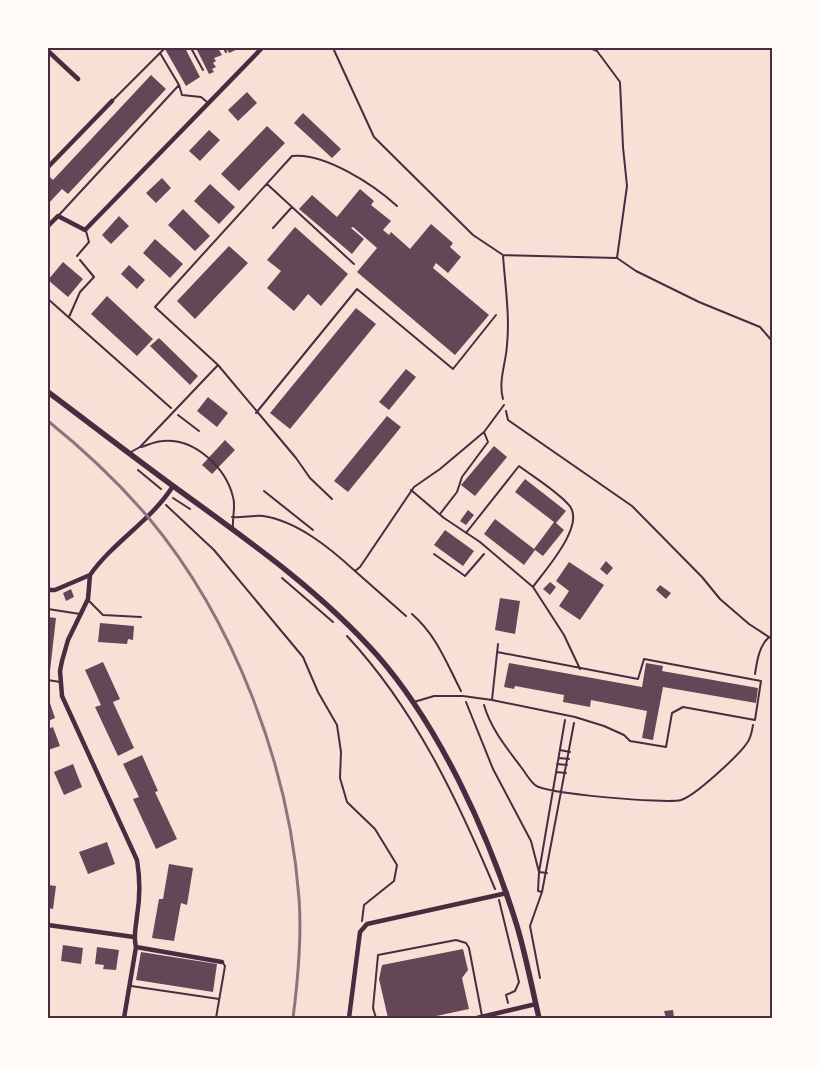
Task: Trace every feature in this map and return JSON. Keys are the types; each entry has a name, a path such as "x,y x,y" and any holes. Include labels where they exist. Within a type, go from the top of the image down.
{"street":[{"path":"48,226 58,216 86,230 207,102 262,48"},
{"path":"48,51 78,79"},
{"path":"48,167 112,101"},
{"path":"48,392 234,530 301,584 357,634 378,656 412,703 448,762 495,861 518,929 539,1018"},
{"path":"126,1018 129,986 136,948 134,937 138,915 140,874 137,860 62,696 60,671 68,640 88,599 90,575 103,556 163,502 173,486"},
{"path":"48,590 55,590 90,575"},
{"path":"349,1018 360,932 367,924 506,893"},
{"path":"48,925 134,937"},
{"path":"136,948 222,962"},
{"path":"480,1018 536,1004"}],"lane":[{"path":"112,101 165,48"},
{"path":"191,48 203,70"},
{"path":"224,48 226,52"},
{"path":"160,52 179,85 182,95 201,97 207,102"},
{"path":"58,216 179,85"},
{"path":"332,499 310,478 296,458 256,413 218,365 155,307 292,156 304,155 364,179 396,206"},
{"path":"267,184 354,264"},
{"path":"273,228 292,207"},
{"path":"77,256 89,242 86,230"},
{"path":"256,413 357,289 453,369 496,315"},
{"path":"140,447 218,365"},
{"path":"355,571 360,567 411,490 484,432 504,405"},
{"path":"440,514 458,492 462,477 488,442 484,432"},
{"path":"129,453 140,447 164,441 189,445 203,454 222,473 234,498 232,517 234,530"},
{"path":"466,533 519,466 570,505 574,515 572,531 532,587"},
{"path":"411,490 488,549 532,587 564,635 580,669"},
{"path":"232,517 255,516 284,521 339,556 406,616"},
{"path":"88,599 103,615 141,618"},
{"path":"48,609 80,614"},
{"path":"492,700 498,644"},
{"path":"412,703 434,696 463,696 492,700 566,714 604,726 624,735 630,741 666,747 672,713 683,708 755,720 762,681 644,660 638,679 497,652"},
{"path":"48,680 60,682"},
{"path":"376,1018 373,1008 378,955 456,940 466,943 469,948 480,1018"},
{"path":"216,1018 225,966 222,962"},
{"path":"129,986 220,999"}],"path":[{"path":"333,48 374,137 473,235 503,255 618,258 636,271 699,302 760,327 772,341"},
{"path":"590,48 597,51 620,82 623,147 628,186 618,258"},
{"path":"503,255 508,310 507,346 500,387 508,420 632,506 702,577 720,599 772,639"},
{"path":"69,317 80,292 94,277 77,256"},
{"path":"48,299 199,431"},
{"path":"137,469 190,509"},
{"path":"264,491 316,532"},
{"path":"163,502 214,550 303,657 318,692 337,725 341,752 340,778 348,802 375,829 397,865 394,881 364,905 360,932"},
{"path":"434,554 465,576 488,549"},
{"path":"278,575 334,623"},
{"path":"406,609 428,628 434,638 463,696 493,768 531,841 539,872"},
{"path":"341,629 375,665 428,745 464,816 498,895 519,982 515,991 506,995 508,1005 515,1004 517,1009"},
{"path":"754,681 758,658 764,641 769,637"},
{"path":"482,699 488,719 535,785 553,792 562,793 683,800 716,774 743,749 749,741 755,720"},
{"path":"542,892 538,891 539,872 566,714"},
{"path":"540,978 530,926 547,873 556,816 569,759 575,717"},
{"path":"560,750 570,752"},
{"path":"558,758 569,759"},
{"path":"557,764 567,765"},
{"path":"556,772 566,773"},
{"path":"549,815 556,816"},
{"path":"544,845 551,846"},
{"path":"541,859 549,860"},
{"path":"539,872 547,873"},
{"path":"538,884 544,886"}],"building":[{"path":"185,48 200,77 186,86 165,49"},
{"path":"196,48 218,48 222,55 214,58 216,61 213,63 216,67 212,69 214,72 209,74"},
{"path":"226,48 237,48 238,49 229,53"},
{"path":"151,75 166,89 68,194 62,189 48,204 48,175 53,180"},
{"path":"247,92 257,103 238,121 228,110"},
{"path":"303,113 341,149 332,158 294,123"},
{"path":"267,126 285,143 239,191 221,174"},
{"path":"209,130 220,140 200,161 189,151"},
{"path":"162,178 171,188 156,203 146,193"},
{"path":"210,184 235,207 219,224 194,201"},
{"path":"360,189 374,201 371,205 391,221 383,230 389,235 391,232 410,249 431,224 453,243 450,247 461,257 448,273 436,263 433,268 489,315 455,355 357,272 377,248 353,227 351,228 364,239 352,254 299,209 312,195 337,217"},
{"path":"183,209 210,236 195,251 168,225"},
{"path":"119,216 129,226 111,244 102,235"},
{"path":"295,227 348,274 321,306 308,294 294,311 267,288 281,271 267,260"},
{"path":"155,239 183,264 170,278 143,253"},
{"path":"229,246 248,263 195,319 177,301"},
{"path":"63,262 83,279 68,297 48,280"},
{"path":"129,265 145,280 137,289 121,274"},
{"path":"107,296 153,339 137,356 91,314"},
{"path":"356,308 376,324 290,429 270,413"},
{"path":"159,338 198,376 190,385 150,346"},
{"path":"406,369 416,377 389,410 379,402"},
{"path":"208,397 228,413 217,427 197,411"},
{"path":"387,416 401,427 348,492 334,481"},
{"path":"225,440 235,450 212,474 202,465"},
{"path":"494,446 507,457 475,496 461,485"},
{"path":"525,479 566,511 556,523 564,530 543,556 535,550 524,565 484,534 495,519 534,549 554,522 515,492"},
{"path":"468,510 474,515 466,525 460,521"},
{"path":"445,530 474,551 463,566 434,545"},
{"path":"606,561 613,568 607,575 600,569"},
{"path":"569,562 604,585 580,620 559,606 569,591 556,581"},
{"path":"550,582 556,587 550,595 543,589"},
{"path":"660,585 671,593 666,599 656,590"},
{"path":"71,589 74,597 66,601 63,593"},
{"path":"500,598 520,601 515,634 495,630"},
{"path":"48,617 56,618 50,671 48,670"},
{"path":"100,623 134,626 133,640 128,639 127,644 98,642"},
{"path":"103,662 120,699 113,702 134,748 118,756 95,707 101,705 85,670"},
{"path":"509,663 642,687 646,663 663,666 662,671 758,688 756,703 663,687 653,740 642,738 647,711 591,700 590,707 563,702 564,695 515,686 514,689 504,687"},
{"path":"48,697 55,718 48,721"},
{"path":"53,727 60,746 48,750 48,729"},
{"path":"142,755 158,791 155,792 177,839 156,849 133,799 139,797 123,764"},
{"path":"73,764 82,787 64,795 54,772"},
{"path":"107,842 115,864 88,874 79,852"},
{"path":"169,864 193,868 187,905 181,903 174,941 152,938 159,899 163,899"},
{"path":"48,885 56,886 53,909 48,908"},
{"path":"63,945 83,948 81,964 61,961"},
{"path":"97,947 119,950 116,970 103,969 104,965 95,964"},
{"path":"463,949 468,970 462,978 469,1009 427,1018 388,1018 379,979 382,965"},
{"path":"141,952 217,964 213,992 136,980"},
{"path":"673,1010 674,1018 666,1018 664,1011"}],"railway":[{"path":"48,421 88,455 125,491 179,557 206,601 231,648 252,696 270,746 293,848 299,898 300,928 293,1018"}]}
